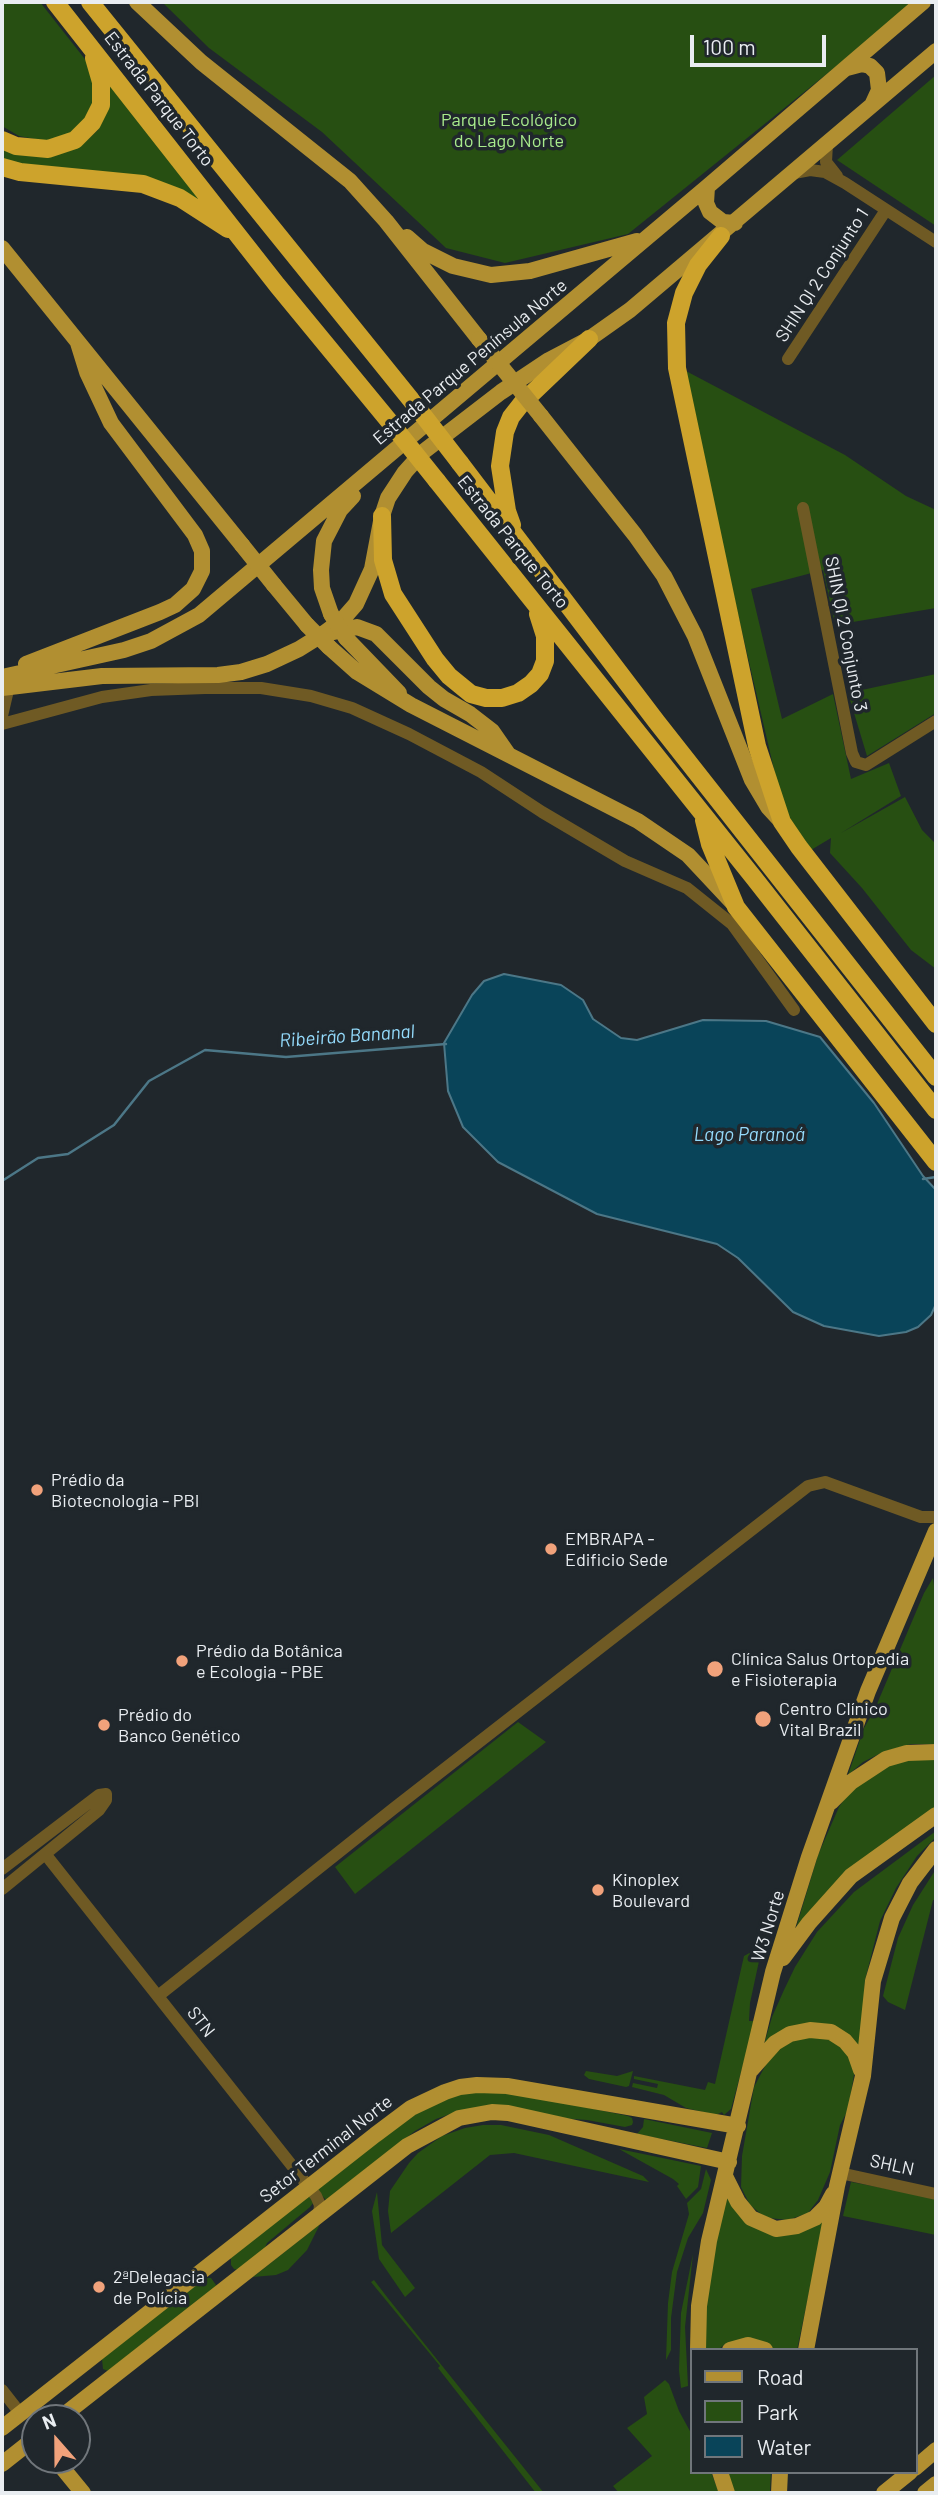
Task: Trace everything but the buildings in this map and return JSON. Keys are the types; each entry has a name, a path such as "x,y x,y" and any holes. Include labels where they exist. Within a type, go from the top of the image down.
{"highway":[{"name":"Estrada Parque Torto","path":"55,2 936,1110"},
{"name":"Estrada Parque Torto","path":"90,2 416,406 785,887 936,1077"},
{"path":"2,140 16,146 48,149 75,140 92,123 101,105 102,82 89,45"},
{"path":"2,167 20,172 143,184 180,198 237,234"},
{"path":"721,236 698,265 684,293 676,323 677,368 762,767 782,822 799,848 936,1024"},
{"path":"517,538 507,511 499,466 505,432 511,417 522,403 589,339"},
{"path":"382,516 383,560 393,594 435,659 449,676 471,694 502,698 518,693 540,674 545,661 545,636 533,601"},
{"path":"702,813 710,844 736,907 936,1162"}],"main road":[{"path":"137,2 201,62 262,108 350,181 386,221 635,535 664,576 695,636 746,768 761,796 782,822"},
{"name":"Estrada Parque Península Norte","path":"4,681 151,641 199,615 923,2"},
{"path":"326,640 365,587 372,569 382,516 395,484 423,452 501,392 549,360 589,339 631,310 936,51"},
{"path":"846,68 862,64 870,66 877,73 879,90 872,105"},
{"path":"707,187 706,203 710,212 723,222 735,223"},
{"path":"386,221 423,251 453,266 491,275 530,271 644,239"},
{"path":"2,248 307,625 357,672 411,705 618,810 661,836 688,855 736,907"},
{"path":"4,681 160,612 184,598 199,580 202,571 202,551 195,535 111,423 91,383 78,343"},
{"path":"389,455 340,510 324,541 321,579 331,614 346,638 411,705"},
{"path":"4,681 242,672 357,627 376,634 429,687 492,732 509,755"},
{"name":"W3 Norte","path":"698,2348 699,2306 709,2241 774,1971 825,1810 868,1691 936,1533"},
{"path":"912,1590 927,1574 936,1569"},
{"path":"825,1810 851,1782 886,1759 908,1753 936,1752"},
{"path":"774,1971 809,1923 851,1876 936,1815"},
{"path":"806,2348 839,2180 863,2076 873,1982 892,1918 910,1882 935,1851"},
{"path":"750,2072 775,2043 790,2034 810,2030 831,2032 845,2042 859,2061 863,2076"},
{"name":"Setor Terminal Norte","path":"2,2428 411,2108 460,2087 507,2086 738,2126"},
{"path":"624,2137 635,2127 633,2107"},
{"path":"77,2404 407,2146 459,2118 492,2112 508,2113 624,2137 727,2169 738,2202 751,2218 776,2229 797,2227 815,2218 826,2207 839,2180"},
{"path":"737,2348 748,2345 758,2348"},
{"path":"98,2352 95,2362 98,2371 113,2375"},
{"path":"74,2371 89,2377 90,2393"},
{"path":"917,2466 936,2451"},
{"path":"2,2464 21,2452"},
{"path":"67,2474 83,2493"},
{"path":"721,2474 727,2493"},
{"path":"779,2493 780,2474"},
{"path":"884,2493 908,2474"},
{"path":"925,2493 936,2484"}],"street":[{"path":"827,144 826,162 845,183"},
{"path":"793,173 818,170 845,183 936,242"},
{"name":"SHIN QI 2 Conjunto 1","path":"789,359 886,210"},
{"name":"SHIN QI 2 Conjunto 3","path":"803,508 856,762 866,765 872,762 936,721"},
{"path":"242,672 261,688"},
{"path":"2,716 4,681"},
{"path":"2,724 102,697 151,690 261,688 311,696 352,708 410,734 481,772 541,813 625,861 687,888 732,924 794,1010"},
{"path":"158,1996 808,1486 825,1482 921,1517 936,1517"},
{"path":"921,1517 936,1533"},
{"path":"2,1869 99,1795 106,1794 106,1800 99,1810 2,1889"},
{"name":"STN","path":"46,1855 310,2187 319,2200 319,2214"},
{"name":"SHLN","path":"839,2180 936,2194"},
{"path":"2,2390 20,2413"}],"green space":[{"path":"2,2 40,2 88,63 94,76 95,100 87,118 71,134 45,141 19,136 2,126"},
{"name":"Parque Ecológico do Lago Norte","path":"162,2 916,2 628,234 505,263 446,248 322,132 209,48"},
{"path":"105,74 214,210 187,193 20,165 2,159 2,146 48,155 68,151 85,142 98,130 105,114"},
{"path":"936,75 936,226 837,160"},
{"path":"686,371 845,455 906,496 936,510 936,608 835,625 823,570 751,589 782,719 833,694 851,779 889,763 901,796 841,833 905,797 922,830 936,844 936,969 911,950 862,888 830,853 831,838 811,850 783,808 733,593"},
{"path":"936,674 936,713 867,756 848,693"},
{"path":"933,1578 936,1600 936,1744 911,1744 883,1752 863,1762 848,1775 864,1728"},
{"path":"518,1722 546,1742 355,1894 335,1867"},
{"path":"936,1757 936,1809 796,1928 818,1855 839,1807 850,1791 876,1771 908,1758"},
{"path":"936,1831 936,1837 917,1856 896,1888 880,1921 865,1980 861,2053 825,2025 763,2048 784,1990 817,1932 854,1892"},
{"path":"936,1869 936,1900 933,1900 905,2010 888,2002 883,1996 898,1938 913,1905"},
{"path":"753,1951 754,1957 759,1961 749,2021 755,2021 731,2109 724,2115 722,2112 716,2115 686,2108 664,2095 632,2087 633,2083 657,2088 658,2084 634,2079 634,2076 705,2090 708,2082 715,2084 744,1956"},
{"path":"825,2036 848,2052 855,2069 848,2110 840,2125 830,2172 818,2200 808,2213 788,2220 769,2218 750,2205 741,2187 742,2156 754,2087 772,2053 791,2039"},
{"path":"586,2071 617,2076 633,2071 629,2086 626,2087 589,2079 584,2075"},
{"path":"480,2091 517,2093 628,2116 633,2122 625,2127 587,2120 459,2111 436,2119 415,2131 326,2200 316,2189 412,2114 457,2095"},
{"path":"644,2119 712,2133 707,2148 637,2134 643,2127"},
{"path":"483,2125 501,2125 549,2135 643,2176 649,2182 514,2153 490,2155 391,2233 388,2211 390,2191 409,2163 442,2136"},
{"path":"619,2149 701,2166 698,2187 686,2199 677,2186 679,2184 673,2179"},
{"path":"706,2169 711,2180 703,2213 688,2238 677,2272 671,2318 671,2350 666,2360 672,2272 689,2214 687,2203 701,2189"},
{"path":"851,2182 936,2198 936,2235 843,2216"},
{"path":"377,2192 382,2245 415,2288 405,2297 379,2259 372,2211"},
{"path":"308,2194 313,2203 310,2207 267,2243 264,2250 238,2270 234,2269 231,2258"},
{"path":"727,2194 754,2227 825,2216 797,2348 725,2344 720,2348 704,2348 713,2254"},
{"path":"320,2224 307,2250 288,2270 276,2275 253,2277"},
{"path":"693,2254 685,2327 688,2386 681,2388 681,2313"},
{"path":"203,2278 211,2278 215,2288 108,2371 103,2369 102,2359"},
{"path":"374,2280 544,2493 536,2493 438,2368 440,2366 371,2282"},
{"path":"665,2380 669,2384 690,2431 690,2474 712,2474 719,2493 619,2493 613,2486 652,2456 627,2428 647,2414 644,2397"},
{"path":"728,2474 771,2474 770,2493 735,2493"}],"water":[{"name":"Lago Paranoá","path":"504,974 561,985 583,1000 593,1019 621,1038 637,1040 703,1020 766,1021 820,1037 874,1103 923,1176 936,1190 936,1304 931,1315 918,1327 906,1332 879,1336 824,1326 793,1312 738,1258 717,1244 597,1214 498,1162 463,1127 448,1091 444,1043 472,995 484,981"}],"waterway":[{"name":"Ribeirão Bananal","path":"2,1181 38,1158 68,1154 114,1125 149,1081 205,1050 286,1057 446,1044"},
{"path":"923,1179 936,1177"}],"place":[{"name":"Prédio da Biotecnologia - PBI","path":"37,1490"},
{"name":"EMBRAPA - Edificio Sede","path":"551,1549"},
{"name":"Prédio da Botânica e Ecologia - PBE","path":"182,1661"},
{"name":"Clínica Salus Ortopedia e Fisioterapia","path":"715,1669"},
{"name":"Centro Clínico Vital Brazil","path":"763,1719"},
{"name":"Prédio do Banco Genético","path":"104,1725"},
{"name":"Kinoplex Boulevard","path":"598,1890"},
{"name":"2ªDelegacia de Polícia","path":"99,2287"}]}
